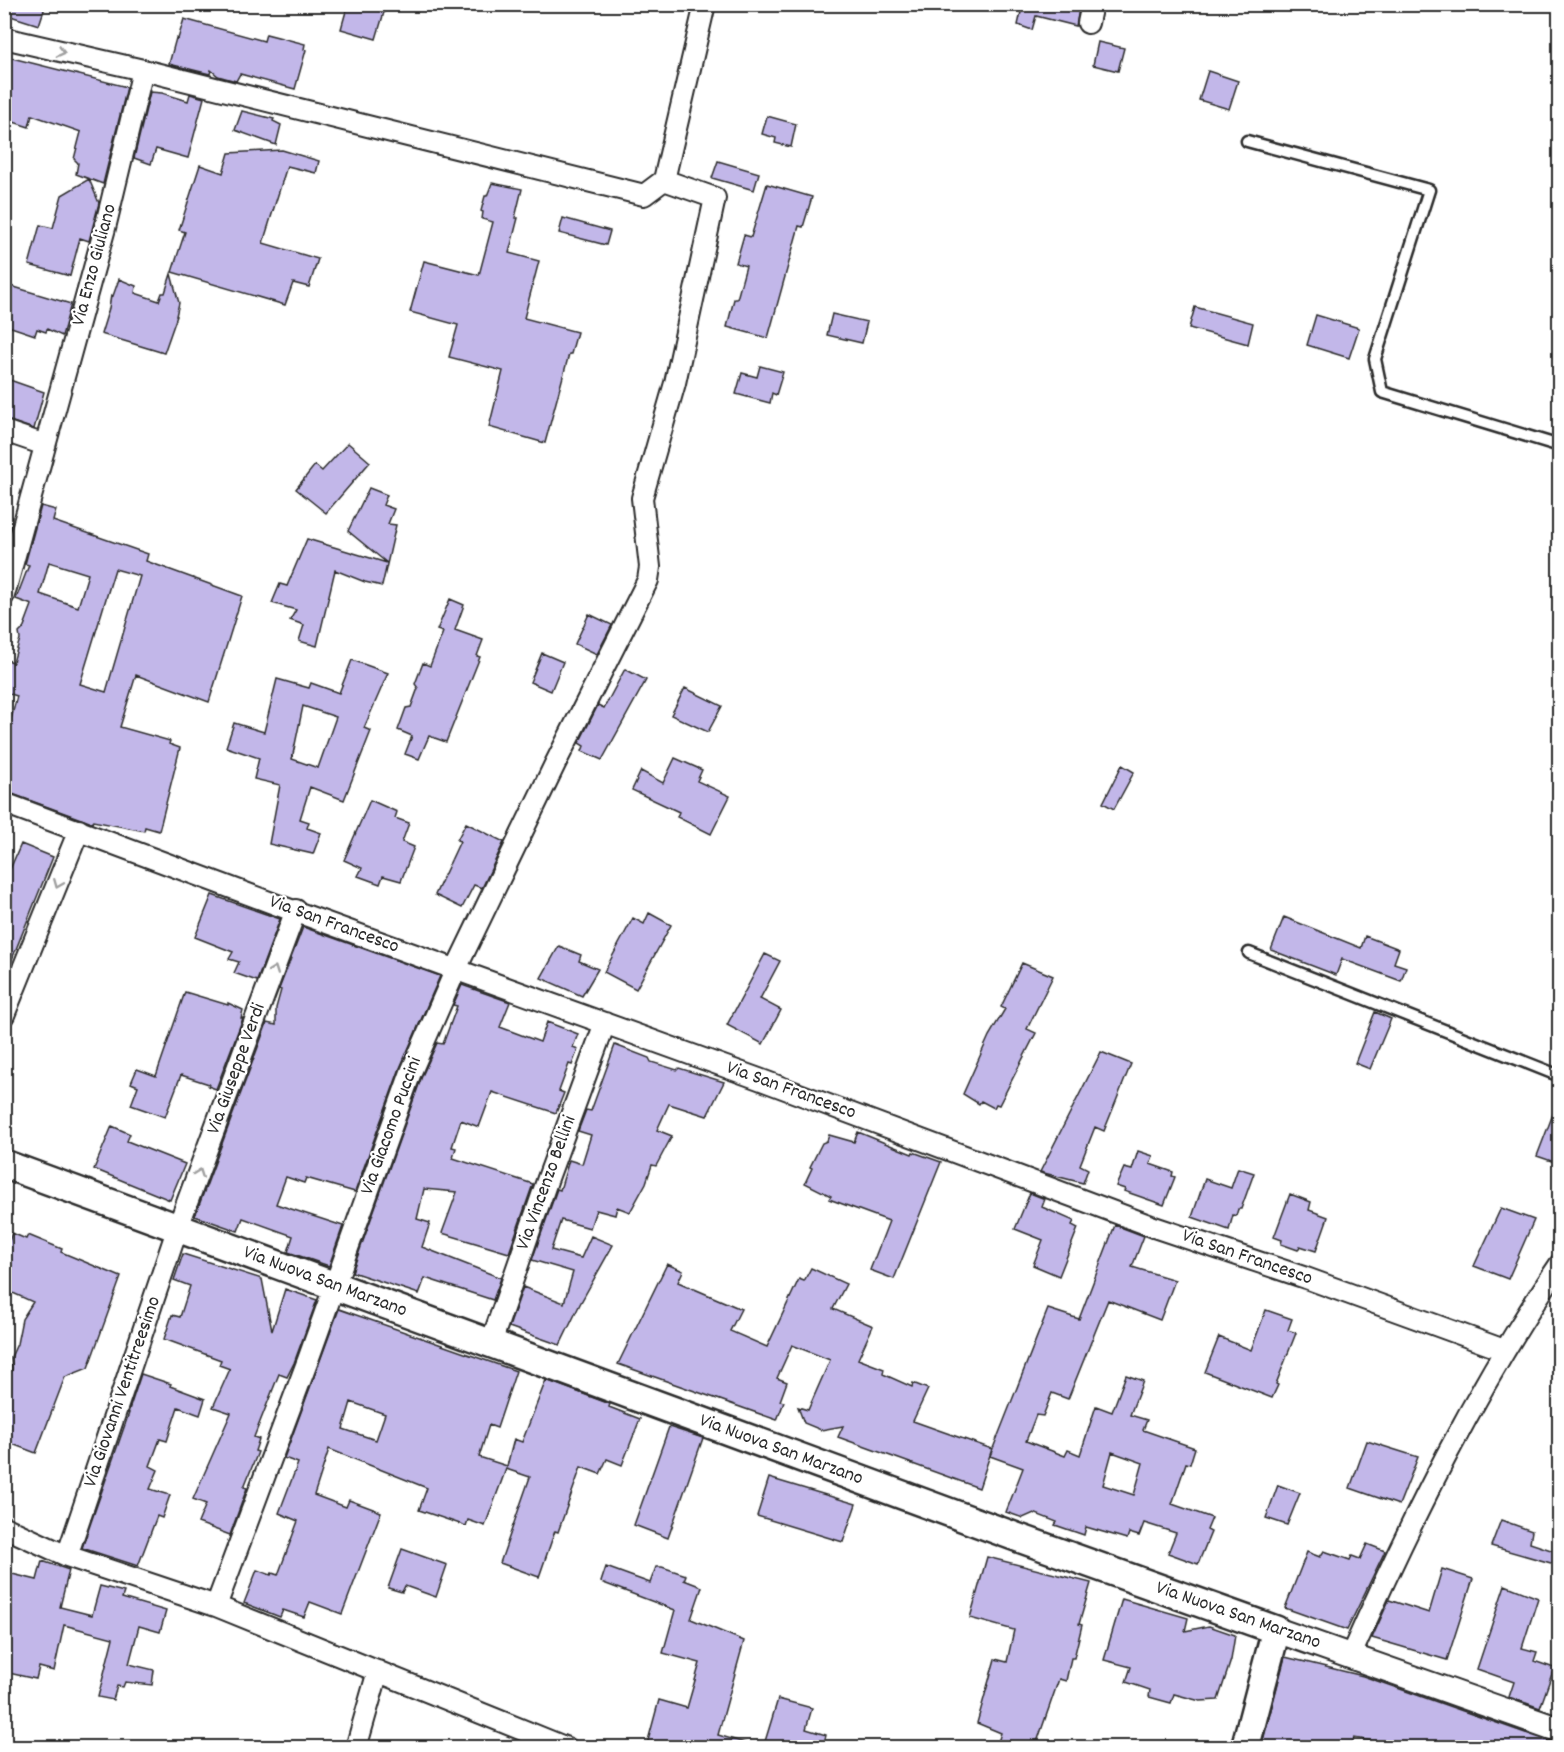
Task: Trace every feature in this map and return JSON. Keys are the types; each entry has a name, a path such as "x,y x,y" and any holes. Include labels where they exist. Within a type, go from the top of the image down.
{"main road":[{"name":"Via Nuova San Marzano","path":"4,1164 1019,1538 1276,1630"},
{"path":"1245,1748 1276,1630"}],"street":[{"path":"4,38 143,70 644,195 664,180 705,4"},
{"name":"Via Enzo Giuliano","path":"4,595 105,228 143,70"},
{"name":"Via Giacomo Puccini","path":"216,1606 308,1360 411,1072 456,969 555,764 648,580 650,567 642,498 675,383 715,198 664,180"},
{"path":"4,431 45,445"},
{"name":"Via San Francesco","path":"4,803 1154,1227 1306,1278 1504,1350"},
{"path":"4,1015 80,830"},
{"name":"Via Giuseppe Verdi","path":"178,1227 296,910"},
{"name":"Via Vincenzo Bellini","path":"491,1343 605,1023"},
{"name":"Via Giovanni Ventitreesimo","path":"67,1556 178,1227"},
{"path":"1351,1655 1412,1526 1504,1350 1560,1264"},
{"path":"4,1527 67,1556 216,1606 567,1748"},
{"name":"Via Nuova San Marzano","path":"1276,1630 1560,1730"},
{"path":"356,1748 378,1671"}],"lane":[{"path":"1247,141 1429,190 1375,359 1382,392 1560,446"},
{"path":"1249,953 1560,1076"}],"building":[{"path":"4,4 46,4 39,25 4,14"},
{"path":"348,4 371,4 385,9 376,39 341,29"},
{"path":"1013,4 1080,4 1076,26 1036,16 1032,30 1018,25 1021,12 1013,10"},
{"path":"184,19 264,41 266,34 305,44 304,49 306,50 295,89 240,74 236,81 218,76 211,70 210,74 169,64"},
{"path":"1098,42 1124,48 1118,71 1093,65"},
{"path":"4,56 127,87 103,184 76,174 78,163 74,159 81,132 32,115 29,127 4,119"},
{"path":"1208,71 1238,81 1229,109 1199,100"},
{"path":"150,92 188,101 190,94 204,98 188,158 156,149 151,164 134,158"},
{"path":"242,111 274,119 273,121 281,125 276,145 235,130"},
{"path":"767,116 796,124 791,147 775,143 776,138 762,134"},
{"path":"282,150 319,161 316,173 287,166 263,243 318,259 309,287 293,283 285,305 172,272 185,232 179,230 200,165 223,173 229,153"},
{"path":"718,161 759,173 754,190 712,178"},
{"path":"89,179 99,203 89,241 80,238 70,276 29,265 40,225 53,228 62,195"},
{"path":"492,183 522,189 515,218 518,218 509,253 539,261 524,318 577,332 545,443 489,427 503,371 449,357 458,325 410,312 424,261 479,275 493,222 482,219 483,212 481,211"},
{"path":"767,184 812,197 803,227 799,226 768,338 727,327 746,266 736,263 744,235 751,237"},
{"path":"563,218 610,231 606,245 559,233"},
{"path":"171,274 179,303 177,316 164,353 101,334 111,295 113,296 119,279 136,286 135,293 159,301 162,293 165,293"},
{"path":"4,284 71,304 62,336 47,329 46,332 37,329 35,335 8,326 9,321 4,320"},
{"path":"1195,307 1253,323 1248,344 1189,328"},
{"path":"832,314 867,322 862,343 827,335"},
{"path":"1316,315 1359,328 1349,358 1307,345"},
{"path":"760,366 783,372 776,395 772,393 770,403 736,394 742,373 757,377"},
{"path":"4,378 44,392 34,429 4,419"},
{"path":"348,443 370,462 326,513 296,489 315,465 322,471"},
{"path":"369,488 387,495 383,505 394,509 388,524 396,525 382,586 335,570 317,646 299,641 304,625 290,620 296,610 272,603 280,584 287,586 307,539 387,563 348,531"},
{"path":"41,506 56,510 53,521 148,554 146,561 242,596 209,702 136,675 120,727 170,741 169,744 180,748 159,831 145,827 144,831 93,821 92,823 4,791 4,725 9,727 17,696 4,692 4,669 7,660 13,662 20,639 19,633 23,629 32,605 16,599 29,565 25,564","holes":["49,562 88,574 78,607 40,594","115,569 140,576 106,692 80,684"]},
{"path":"450,599 464,605 455,630 483,640 477,656 480,657 446,742 429,736 419,759 405,754 412,736 398,730 406,708 411,707 418,688 415,684 423,663 430,666 443,632 437,630"},
{"path":"589,614 612,625 597,654 575,644"},
{"path":"542,653 563,662 551,691 530,682"},
{"path":"352,660 388,673 364,728 371,731 344,800 310,787 300,819 309,822 307,828 321,833 313,854 269,844 280,785 254,779 259,758 226,747 234,723 264,732 277,679 309,688 311,683 339,693","holes":["303,706 336,717 318,768 292,759"]},
{"path":"625,669 646,680 602,760 582,751 584,746 579,743 598,705 604,708"},
{"path":"685,688 722,706 708,732 671,715"},
{"path":"675,758 702,770 697,781 730,796 711,834 677,817 679,812 632,790 641,771 663,783"},
{"path":"1122,765 1134,772 1114,809 1103,803"},
{"path":"370,800 397,812 395,818 409,823 402,842 414,847 401,881 383,876 380,884 358,876 362,868 344,860"},
{"path":"466,823 504,842 482,888 474,885 462,908 435,895"},
{"path":"21,844 53,857 6,974 4,883"},
{"path":"212,895 280,919 257,981 234,973 239,962 229,959 233,952 195,937"},
{"path":"649,913 671,925 636,989 604,972 633,918 644,924"},
{"path":"1284,917 1361,948 1365,936 1399,949 1394,963 1406,967 1401,981 1342,959 1336,975 1271,950"},
{"path":"303,927 440,976 400,1068 355,1192 306,1178 304,1183 286,1177 276,1204 343,1226 329,1266 288,1252 293,1236 243,1218 238,1231 195,1216 267,1023 276,1025 276,1008 281,990 279,989"},
{"path":"559,946 581,955 579,961 598,969 582,996 541,978"},
{"path":"765,954 780,961 760,999 781,1010 763,1044 727,1025"},
{"path":"1022,963 1053,976 1027,1029 1036,1033 999,1105 996,1104 994,1108 981,1101 979,1104 963,1094 989,1036 1005,1009 1001,1007"},
{"path":"462,985 510,1002 500,1027 540,1042 547,1022 578,1034 573,1047 578,1049 572,1065 569,1064 559,1091 564,1093 556,1113 492,1092 479,1127 461,1120 452,1147 456,1148 453,1158 533,1184 509,1253 442,1233 457,1192 424,1189 417,1219 430,1223 422,1247 501,1278 493,1300 425,1278 419,1294 352,1272 422,1076 437,1043 443,1044 457,1006 453,1005"},
{"path":"185,992 228,1005 228,1003 243,1010 241,1018 243,1018 216,1089 208,1086 209,1084 181,1075 165,1117 131,1105 138,1086 131,1083 137,1069 156,1076"},
{"path":"1375,1012 1391,1019 1370,1069 1355,1063"},
{"path":"615,1045 649,1058 651,1062 724,1082 707,1116 669,1104 657,1130 672,1136 656,1166 652,1165 646,1183 630,1212 617,1207 615,1215 596,1210 590,1228 561,1220 551,1250 581,1258 591,1236 613,1245 560,1345 509,1327 523,1287 564,1303 573,1272 532,1260 557,1189 560,1190 569,1160 582,1164 591,1135 578,1131 586,1110 591,1111"},
{"path":"1101,1052 1131,1064 1104,1131 1095,1127 1080,1165 1088,1169 1083,1183 1040,1172"},
{"path":"1558,1101 1560,1102 1560,1164 1537,1156"},
{"path":"112,1126 130,1134 127,1141 185,1164 170,1200 94,1169"},
{"path":"858,1132 912,1154 913,1152 941,1162 894,1279 870,1270 889,1221 829,1199 831,1196 805,1183 822,1143 827,1141 829,1135 854,1142"},
{"path":"1138,1151 1153,1156 1150,1164 1173,1172 1172,1176 1175,1177 1164,1205 1116,1186 1124,1168 1132,1170"},
{"path":"1238,1168 1254,1173 1241,1209 1238,1209 1236,1216 1233,1215 1229,1230 1192,1217 1205,1179 1231,1188"},
{"path":"1030,1193 1045,1199 1042,1207 1074,1221 1072,1225 1078,1228 1059,1276 1033,1265 1043,1240 1015,1229"},
{"path":"1290,1194 1311,1202 1309,1210 1328,1217 1316,1251 1300,1246 1298,1250 1281,1244 1282,1240 1274,1237"},
{"path":"1501,1208 1534,1220 1508,1279 1474,1266"},
{"path":"1115,1225 1144,1236 1132,1267 1175,1280 1160,1320 1108,1300 1068,1399 1052,1393 1043,1416 1036,1415 1026,1441 1065,1456 1068,1450 1080,1455 1096,1406 1112,1412 1126,1375 1143,1381 1130,1415 1147,1420 1143,1430 1195,1448 1190,1464 1186,1463 1172,1504 1212,1518 1207,1530 1211,1532 1198,1564 1168,1553 1176,1533 1144,1523 1139,1536 1129,1533 1127,1539 1086,1527 1084,1535 1055,1525 1057,1522 1034,1513 1023,1518 1006,1512 1023,1468 990,1456 1048,1309 1079,1319","holes":["1112,1452 1143,1463 1134,1495 1103,1485"]},
{"path":"12,1233 26,1239 28,1235 62,1249 61,1252 121,1277 88,1368 65,1377 36,1453 4,1441 4,1390 12,1369 11,1357 17,1344 22,1319 33,1302 4,1289 4,1254"},
{"path":"183,1254 262,1279 272,1331 285,1289 317,1300 294,1363 287,1377 279,1374 254,1437 259,1439 255,1451 258,1452 244,1487 247,1488 230,1535 198,1523 206,1504 193,1499 231,1413 213,1407 230,1369 219,1365 221,1360 164,1339 172,1315 180,1317 190,1286 174,1280"},
{"path":"667,1264 683,1271 678,1282 741,1309 730,1331 767,1347 799,1279 804,1281 811,1268 846,1284 833,1309 873,1326 858,1359 884,1369 883,1374 912,1387 913,1383 928,1389 913,1421 992,1449 979,1488 838,1437 843,1426 821,1430 804,1423 798,1407 808,1410 830,1360 792,1345 777,1378 787,1382 780,1401 784,1402 777,1420 618,1364"},
{"path":"339,1309 516,1371 497,1428 489,1425 479,1457 507,1466 514,1439 522,1442 546,1380 610,1404 609,1407 640,1419 622,1465 607,1459 600,1474 581,1467 539,1577 500,1563 530,1477 506,1469 485,1526 468,1520 466,1526 419,1510 427,1488 329,1449 314,1495 346,1507 349,1500 381,1512 342,1614 310,1602 304,1617 283,1610 280,1617 244,1603 257,1570 278,1575 298,1521 279,1513 298,1463 284,1458","holes":["351,1402 385,1414 376,1440 343,1429"]},
{"path":"1266,1310 1292,1319 1288,1330 1296,1333 1272,1398 1205,1372 1219,1337 1251,1350"},
{"path":"141,1374 205,1399 200,1415 178,1407 167,1441 160,1439 150,1466 158,1470 150,1489 170,1495 162,1518 157,1516 138,1566 82,1548"},
{"path":"669,1427 703,1438 668,1538 634,1525"},
{"path":"1367,1441 1418,1457 1399,1505 1350,1488"},
{"path":"769,1478 856,1504 843,1542 757,1516"},
{"path":"1278,1485 1300,1493 1287,1525 1266,1518"},
{"path":"1501,1520 1532,1531 1530,1543 1560,1553 1558,1565 1491,1546"},
{"path":"1367,1544 1385,1551 1347,1630 1285,1608 1307,1552 1320,1557 1324,1551 1350,1560 1352,1556 1360,1559"},
{"path":"402,1549 447,1565 436,1597 405,1586 402,1592 388,1588"},
{"path":"987,1557 1091,1583 1079,1624 1082,1625 1074,1658 1071,1658 1066,1681 1059,1679 1035,1748 996,1748 1001,1733 977,1723 995,1659 1007,1662 1014,1630 970,1618"},
{"path":"42,1561 69,1570 60,1607 92,1615 100,1586 124,1592 122,1598 166,1611 160,1632 139,1626 129,1664 154,1670 152,1685 125,1682 123,1687 117,1686 113,1700 98,1697 113,1638 64,1625 54,1671 39,1667 36,1679 4,1672 4,1572 37,1580"},
{"path":"606,1567 650,1583 656,1567 686,1575 684,1580 702,1587 691,1619 744,1641 718,1735 745,1743 745,1748 646,1748 659,1700 687,1708 700,1663 663,1653 675,1610 601,1582"},
{"path":"1442,1569 1473,1579 1447,1660 1372,1638 1389,1600 1429,1613"},
{"path":"1505,1585 1538,1598 1522,1648 1537,1652 1534,1661 1554,1668 1540,1708 1509,1697 1514,1682 1477,1669"},
{"path":"1122,1599 1188,1618 1185,1631 1209,1626 1235,1635 1231,1660 1218,1700 1200,1701 1174,1694 1171,1703 1149,1697 1150,1690 1126,1682 1131,1667 1104,1660"},
{"path":"1285,1657 1363,1676 1557,1744 1560,1748 1417,1748 1354,1738 1351,1748 1261,1748"},
{"path":"778,1699 812,1708 806,1729 826,1735 823,1748 763,1748"}]}
